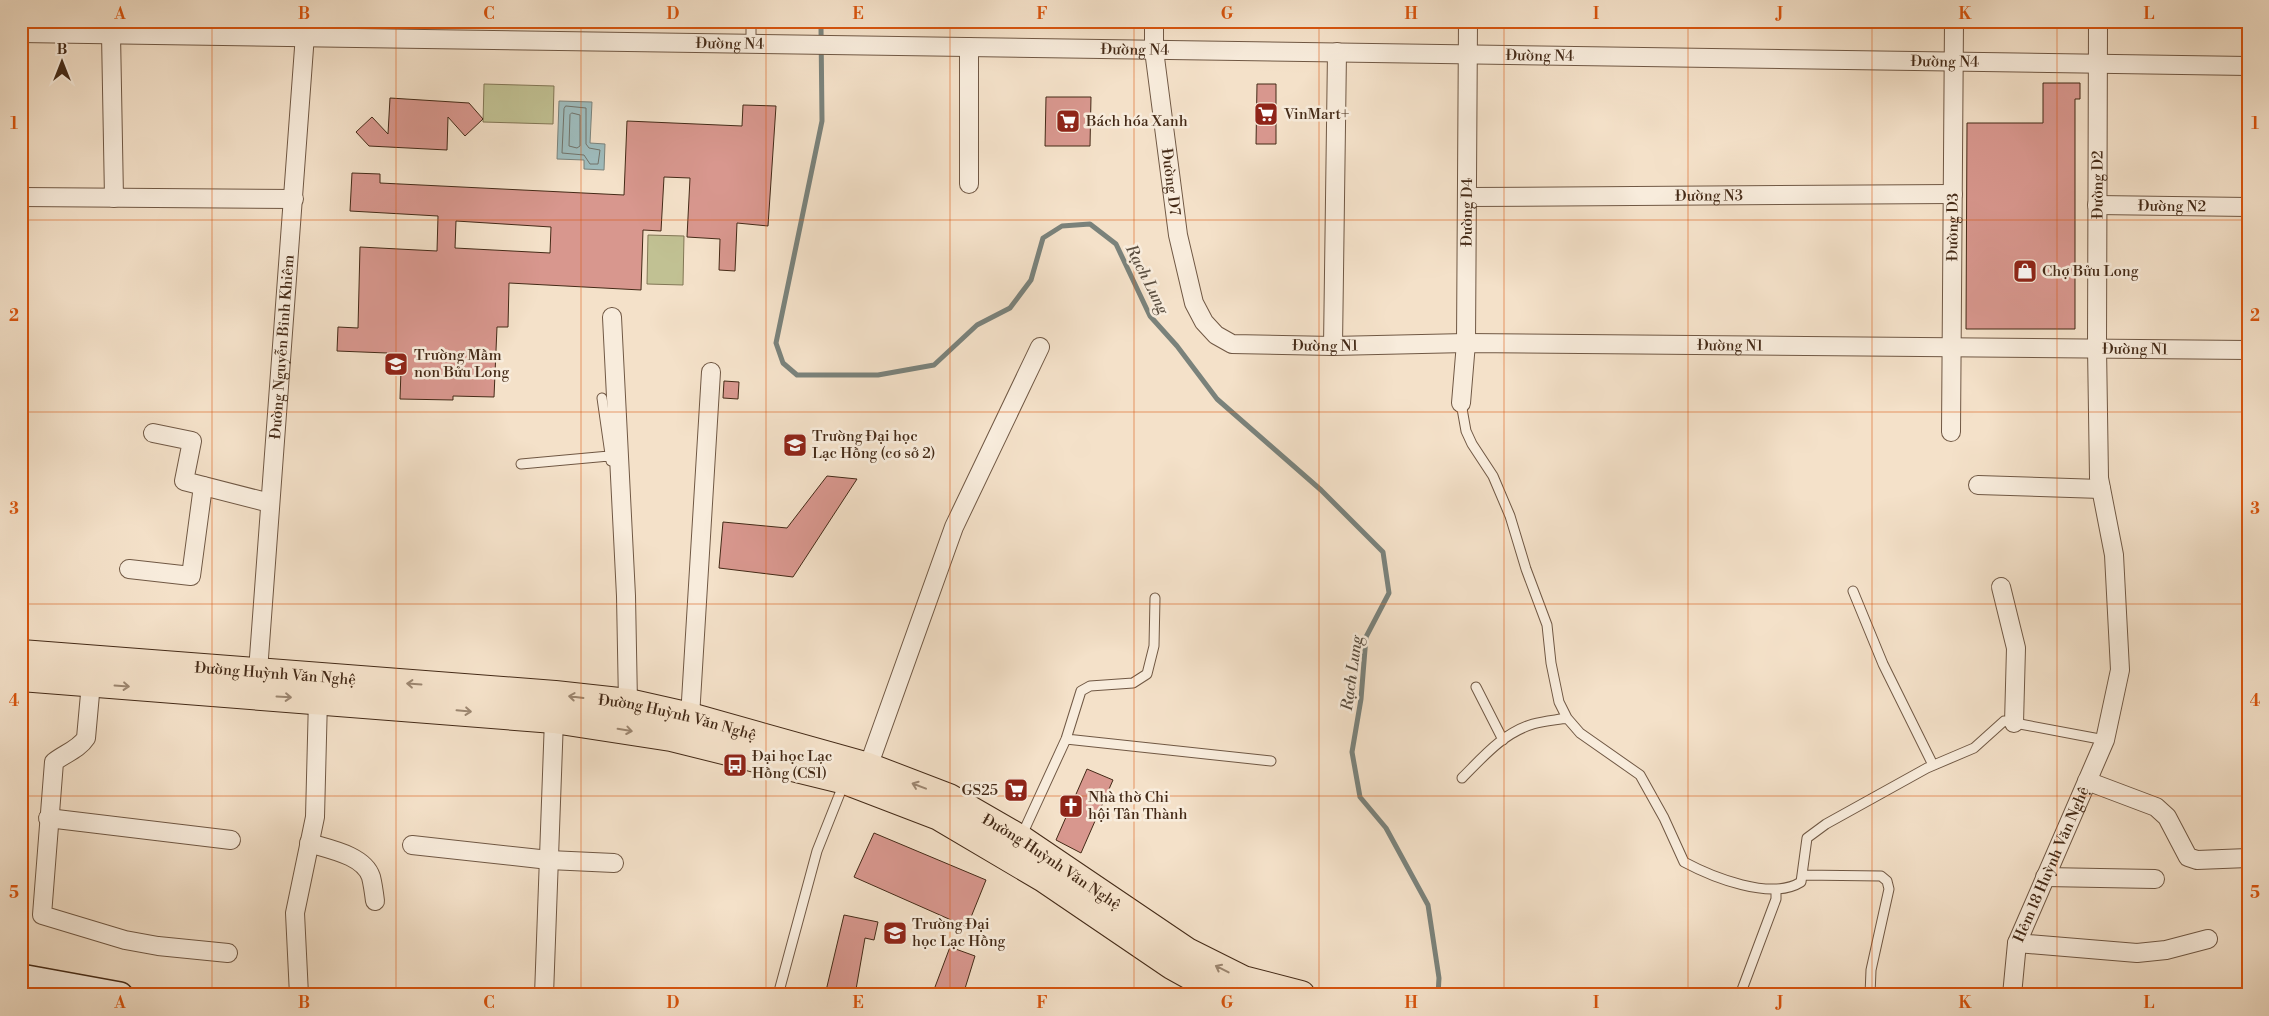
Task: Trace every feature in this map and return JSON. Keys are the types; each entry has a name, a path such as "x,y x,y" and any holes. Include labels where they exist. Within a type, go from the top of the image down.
{"main road":[{"name":"Đường Huỳnh Văn Nghệ","path":"21,654 257,684 318,700 554,718 671,737 845,780 944,807 1172,965 1219,991 1231,995"},
{"name":"Đường Huỳnh Văn Nghệ","path":"21,677 91,683 257,684 555,695 628,703 690,716 868,767 944,807 1020,839 1187,952 1243,980 1301,995"},
{"path":"21,977 120,995"}],"street":[{"name":"Đường D7","path":"1154,21 1154,50 1178,235 1194,303 1204,322 1216,335"},
{"name":"Đường D4","path":"1461,403 1466,343 1468,21"},
{"name":"Đường D3","path":"1951,432 1954,21"},
{"name":"Đường D2","path":"2098,21 2097,347 2101,489"},
{"name":"Đường N4","path":"21,33 111,34 305,29 751,44 2248,66"},
{"name":"Đường Nguyễn Bỉnh Khiêm","path":"257,684 305,29"},
{"path":"111,34 114,198"},
{"path":"969,184 970,47"},
{"path":"1332,346 1337,52"},
{"name":"Đường N3","path":"1467,197 1953,194"},
{"path":"21,197 294,199"},
{"name":"Đường N2","path":"2097,205 2248,207"},
{"path":"612,317 626,596 628,703"},
{"name":"Đường N1","path":"1216,335 1232,344 1332,346 1466,343 2097,347 2248,350"},
{"path":"868,767 954,527 1040,347"},
{"path":"690,716 711,372"},
{"path":"153,433 192,441 184,480 270,503"},
{"path":"1978,485 2101,489"},
{"path":"129,569 191,576 203,486"},
{"name":"Hẻm 18 Huỳnh Văn Nghệ","path":"2012,995 2017,943 2105,740 2120,670 2114,555 2101,489"},
{"path":"2001,587 2016,648 2014,723"},
{"path":"91,683 86,738 82,744 54,762 48,818 42,915 125,940 158,946 228,952"},
{"path":"299,995 295,913 315,817 318,700"},
{"path":"544,995 554,718"},
{"path":"2087,781 2156,807 2167,817 2188,857 2197,860 2248,858"},
{"path":"48,818 230,840"},
{"path":"309,843 344,855 362,864 370,875 375,901"},
{"path":"412,845 549,860 614,863"},
{"path":"2045,877 2155,880"},
{"path":"2017,943 2137,952 2166,950 2208,939"}],"lane":[{"path":"751,21 751,44"},
{"path":"602,398 609,456 620,481"},
{"path":"1461,403 1466,431 1472,444 1493,476 1510,516 1526,569 1547,625 1551,662 1560,702 1567,718 1580,733 1640,775 1664,818 1684,862 1714,875 1758,888 1776,889 1793,887 1801,882 1807,838 1826,824 1933,765 1974,748 2004,721 2105,740"},
{"path":"521,464 609,456"},
{"path":"1853,591 1883,664 1933,765"},
{"path":"1020,839 1066,739 1081,691 1090,686 1133,683 1147,674 1154,646 1155,598"},
{"path":"1476,687 1503,740"},
{"path":"1462,778 1493,746 1503,740 1533,724 1567,718"},
{"path":"1066,739 1272,761"},
{"path":"778,995 817,851 845,780"},
{"path":"1802,875 1881,876 1887,882 1888,889 1871,970 1870,995"},
{"path":"1740,995 1776,899 1776,889"}],"green space":[{"path":"484,84 554,86 553,124 483,122"},
{"path":"648,235 684,236 683,285 647,284"}],"water":[{"path":"559,101 592,102 590,143 605,144 604,170 584,169 584,160 557,159"}],"building":[{"name":"Chợ Bửu Long","path":"2043,83 2080,83 2080,99 2075,99 2075,329 1966,329 1967,123 2043,123"},
{"name":"VinMart+","path":"1257,84 1276,84 1276,144 1256,144"},
{"path":"1046,97 1091,97 1090,146 1045,146"},
{"path":"390,98 469,103 483,119 465,136 448,117 447,150 369,146 356,132 372,117 388,134"},
{"path":"743,105 776,106 768,226 737,223 735,271 719,270 720,239 687,237 690,178 664,177 661,231 643,230 641,290 509,283 508,327 497,327 494,397 453,396 453,400 400,399 401,370 386,370 387,353 337,351 338,327 358,328 360,247 437,251 438,216 350,211 352,173 380,174 380,183 624,195 627,121 742,126","holes":["456,221 551,227 550,253 455,248"]},
{"path":"724,381 739,382 738,399 723,398"},
{"path":"827,476 857,479 793,577 719,568 723,522 787,528"},
{"path":"1087,769 1113,780 1081,853 1056,840"},
{"path":"874,833 986,880 967,927 854,877"},
{"path":"844,915 878,922 874,940 865,938 855,995 825,995"},
{"path":"950,947 975,956 963,995 932,995"}],"waterway":[{"name":"Rạch Lung","path":"818,21 821,27 822,121 776,343 783,363 797,375 878,375 934,365 977,325 1010,308 1031,280 1043,238 1062,226 1090,224 1116,244 1150,316 1177,346 1217,399 1321,490 1383,552 1389,593 1366,637 1361,699 1352,752 1360,797 1386,828 1428,905 1439,978 1438,995"}],"place":[{"name":"VinMart+","path":"1266,114"},
{"name":"Bách hóa Xanh","path":"1068,121"},
{"name":"Chợ Bửu Long","path":"2025,271"},
{"name":"Trường Mầm non Bửu Long","path":"396,364"},
{"name":"Trường Đại học Lạc Hồng (cơ sở 2)","path":"795,445"},
{"name":"Đại học Lạc Hồng (CS1)","path":"735,765"},
{"name":"GS25","path":"1016,790"},
{"name":"Nhà thờ Chi hội Tân Thành","path":"1071,806"},
{"name":"Trường Đại học Lạc Hồng","path":"895,933"}]}
